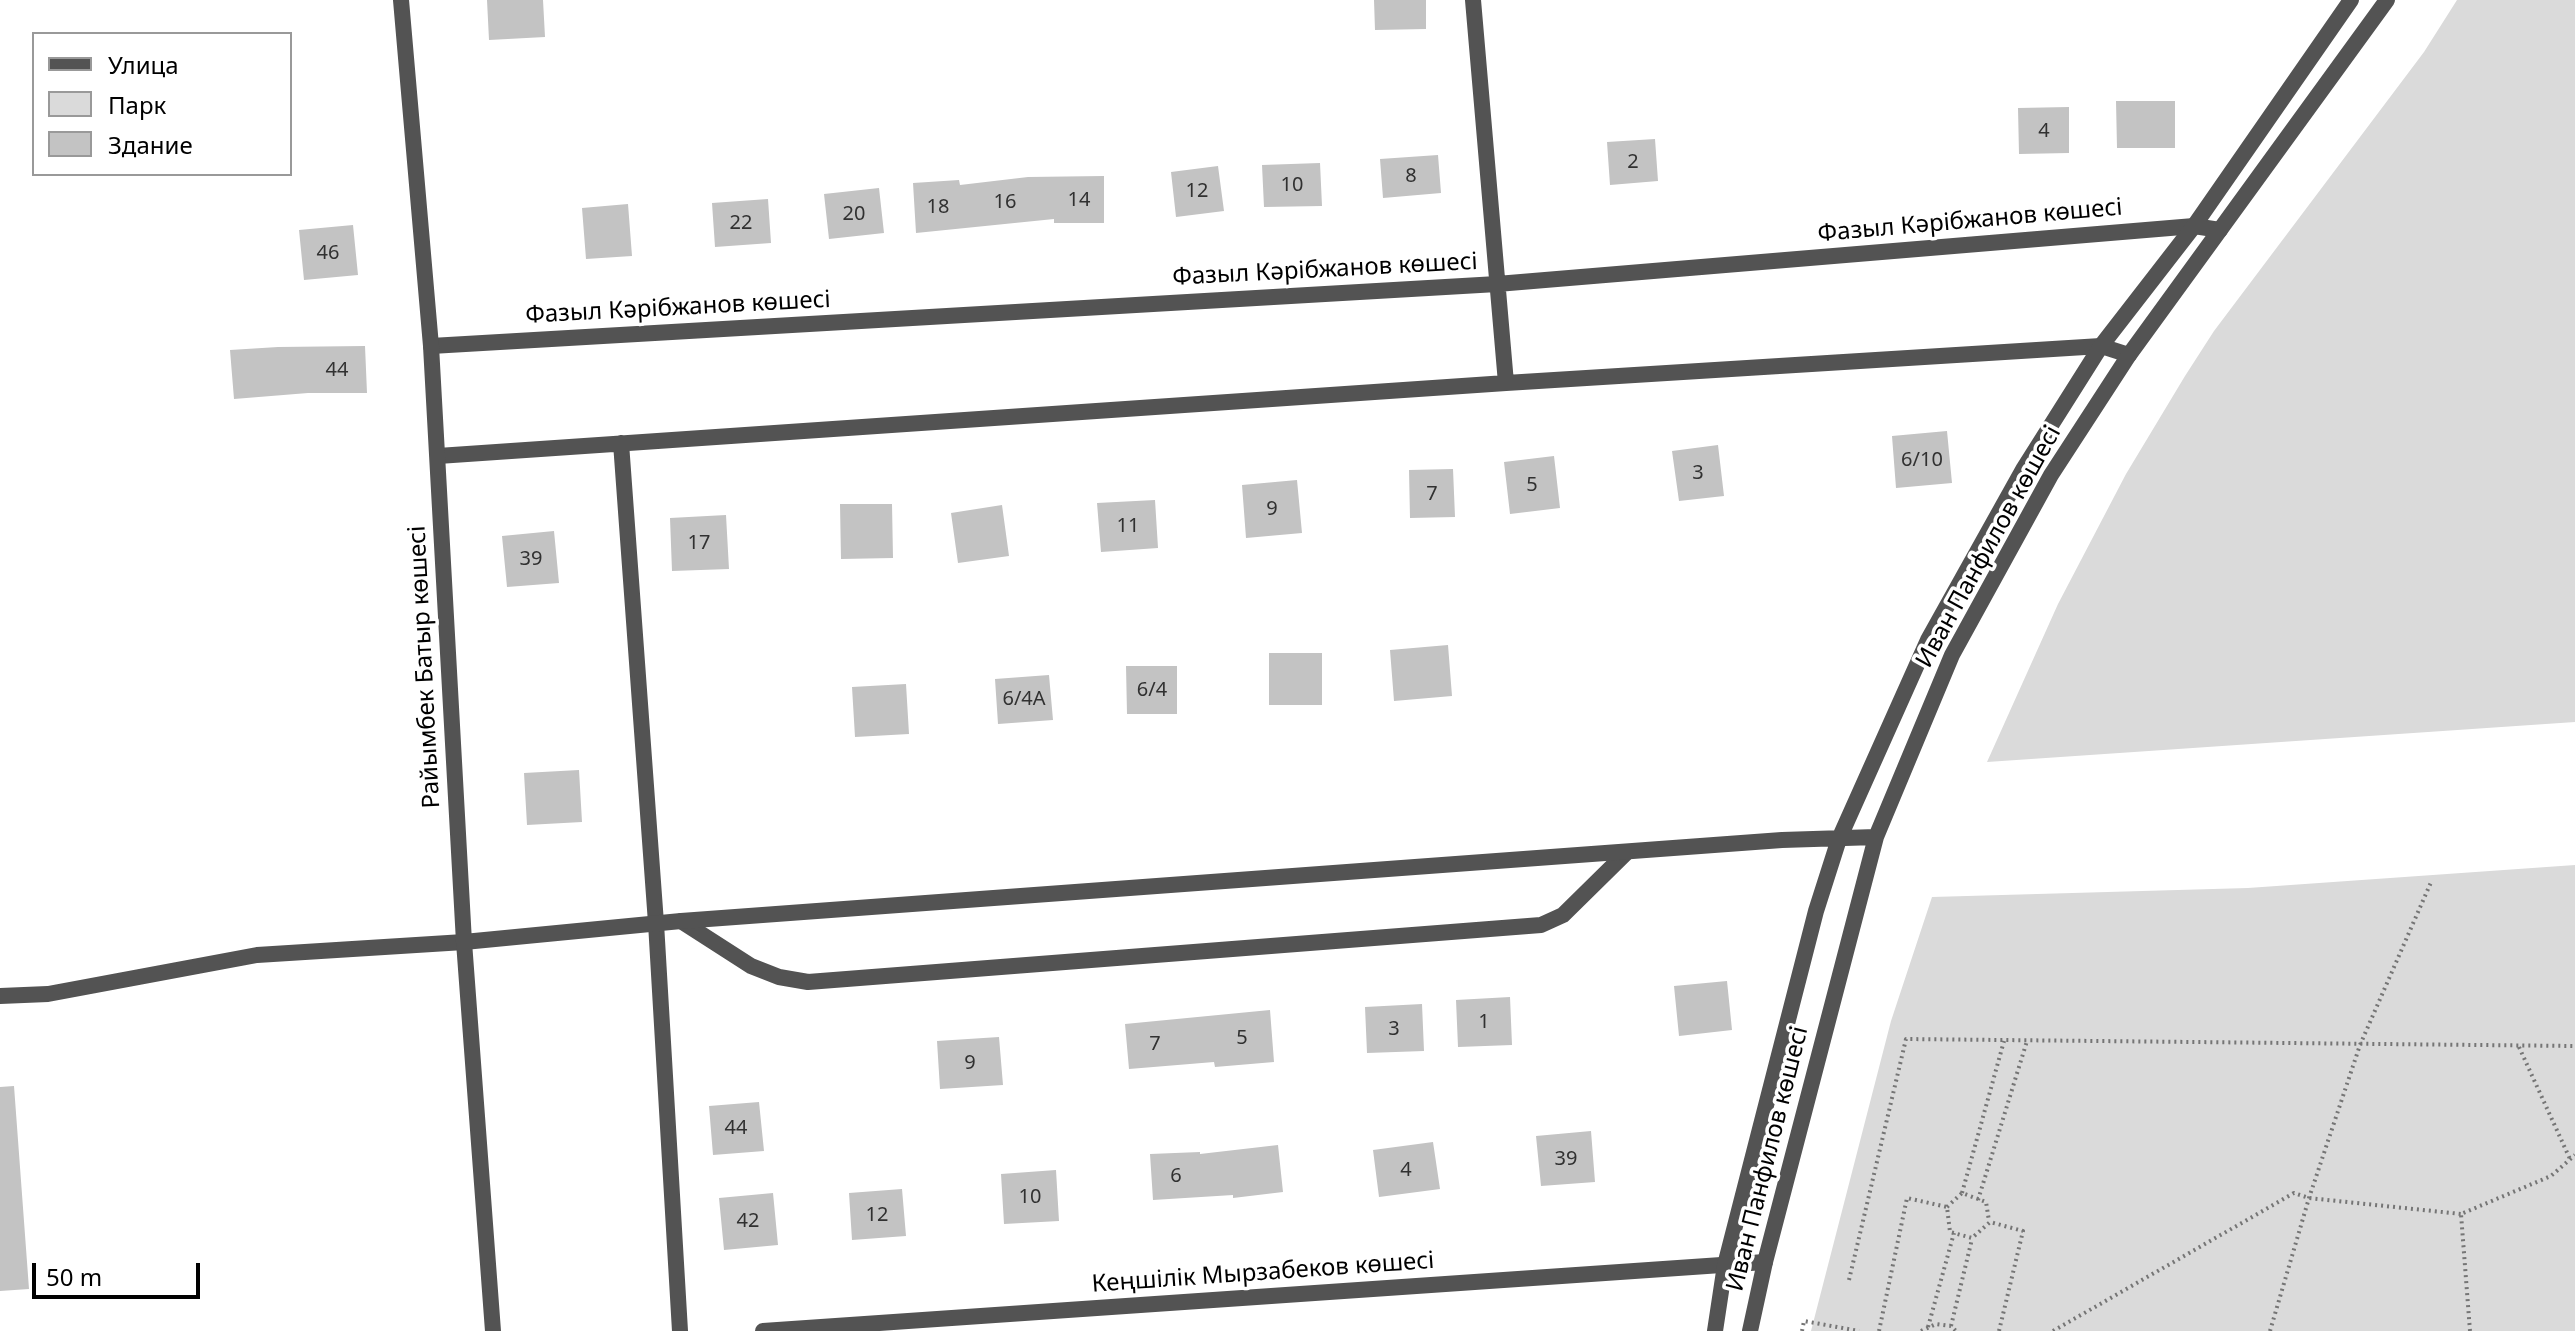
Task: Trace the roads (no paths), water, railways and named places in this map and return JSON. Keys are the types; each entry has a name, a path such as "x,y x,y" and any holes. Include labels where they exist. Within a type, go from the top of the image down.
{"street":[{"name":"Райымбек Батыр көшесі","path":"401,0 431,346 464,942 493,1331"},
{"path":"1473,0 1506,383"},
{"name":"Иван Панфилов көшесі","path":"1715,1331 1725,1265 1816,911 1839,839 1928,640 2024,468 2101,346 2194,226 2351,0"},
{"name":"Иван Панфилов көшесі","path":"1750,1331 1765,1262 1876,837 1952,655 2051,475 2129,355 2387,0"},
{"name":"Фазыл Кәрібжанов көшесі","path":"431,346 1497,284 2194,226 2220,230"},
{"path":"438,456 2101,346 2129,355"},
{"path":"621,443 656,923 680,1331"},
{"path":"0,996 48,994 257,955 464,942 681,921 1782,840 1876,837"},
{"path":"681,921 751,966 779,977 808,982 1541,925 1563,915 1627,852"},
{"name":"Кеңшілік Мырзабеков көшесі","path":"763,1331 1765,1262"}]}
